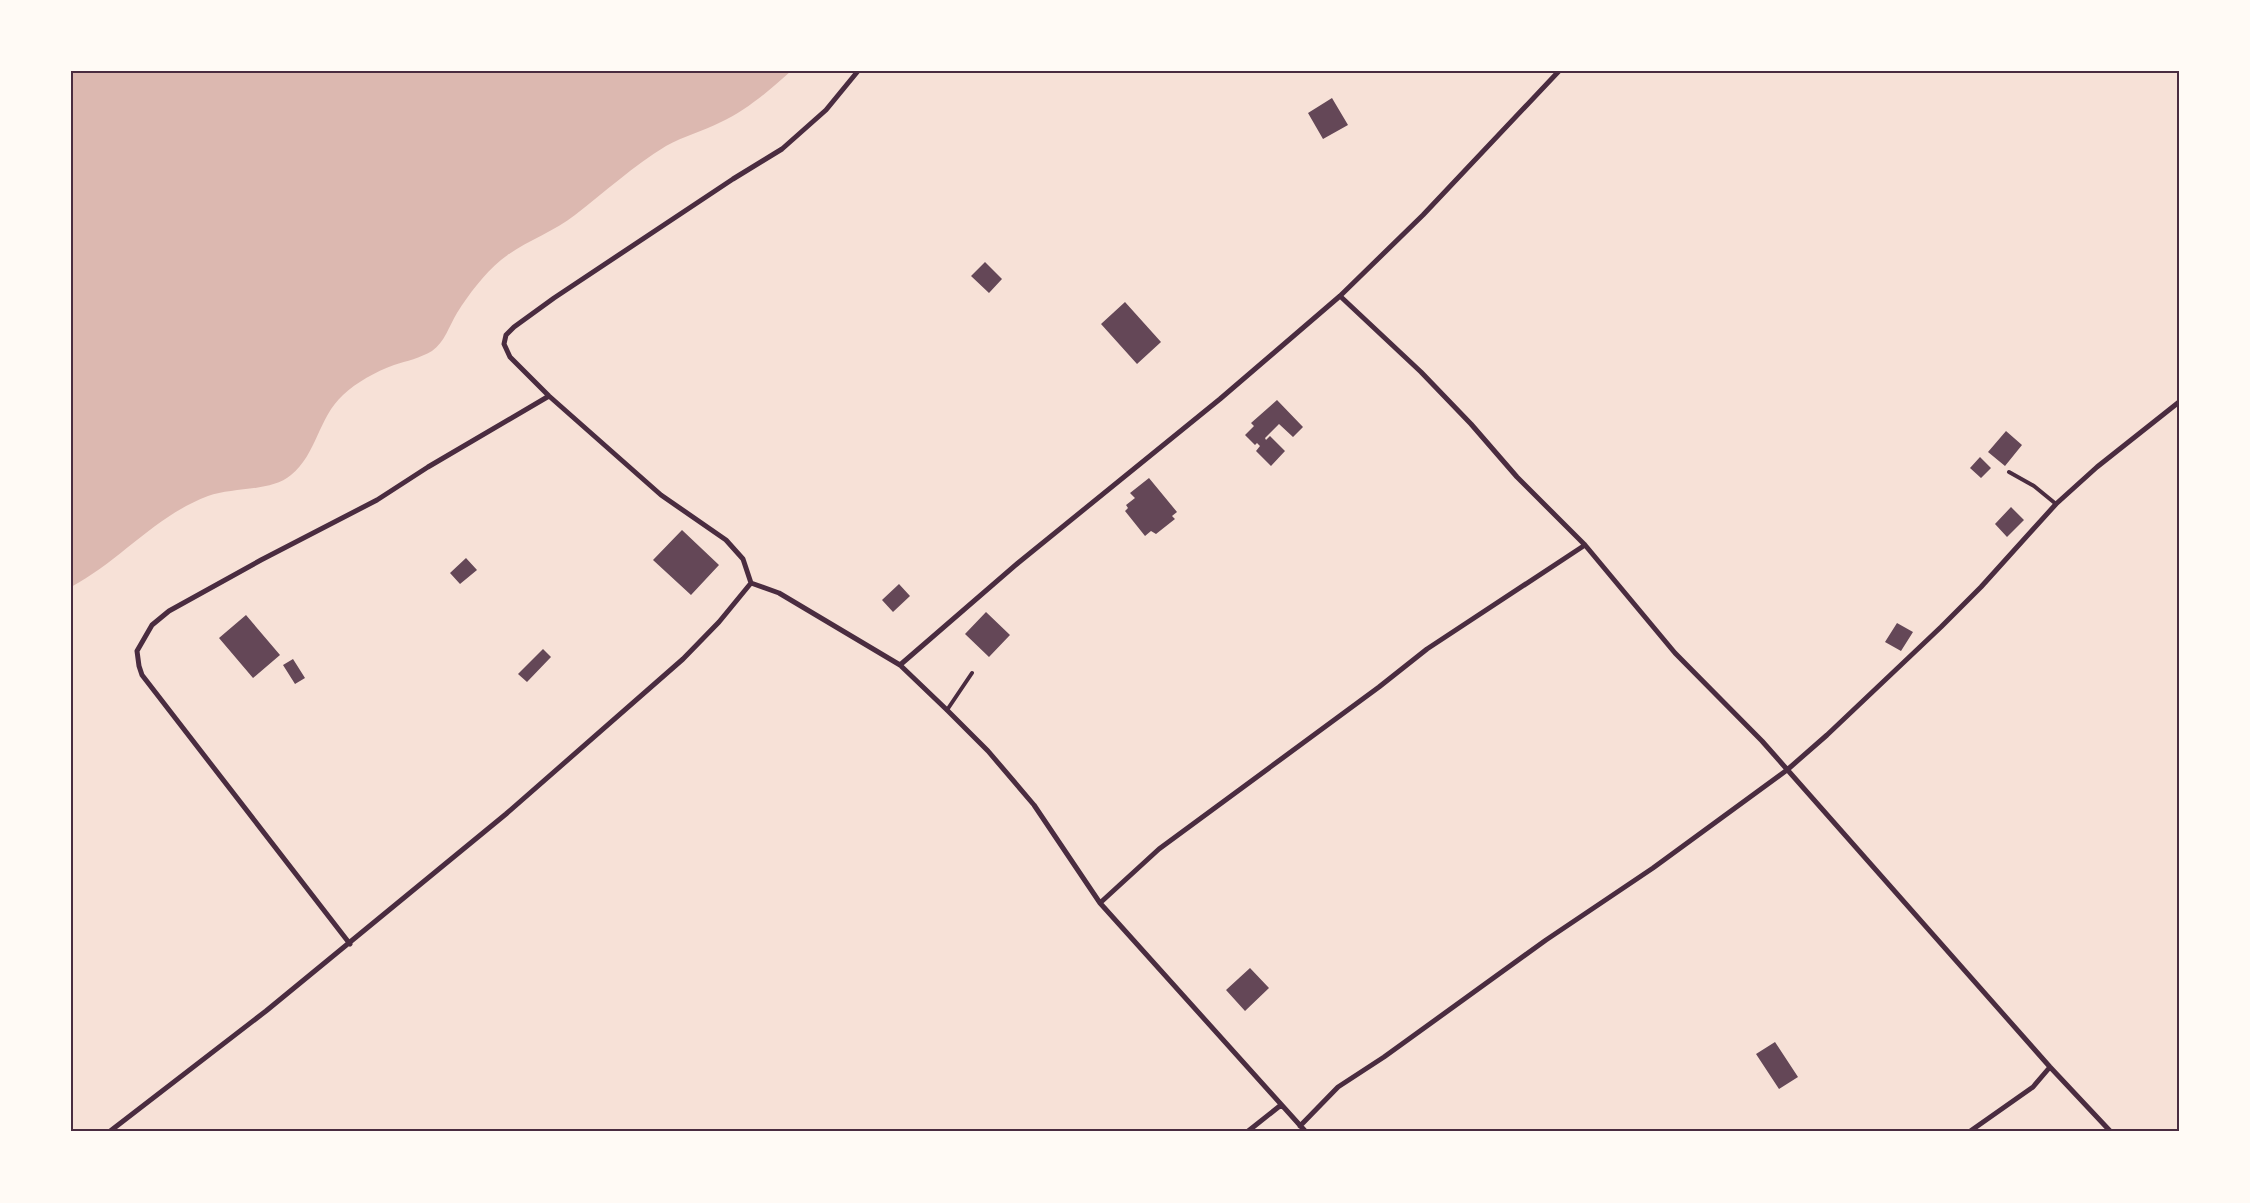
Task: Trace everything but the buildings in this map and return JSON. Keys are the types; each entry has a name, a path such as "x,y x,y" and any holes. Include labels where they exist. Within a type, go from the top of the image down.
{"street":[{"path":"751,583 744,559 726,540 661,495 549,396 505,349 504,344 506,335 510,331 554,298 733,179 782,150 826,110 858,71"},
{"path":"900,665 1018,563 1220,399 1340,296 1423,215 1559,71"},
{"path":"1340,296 1421,372 1471,424 1517,477 1586,545 1675,652 1787,770 2050,1067 2111,1132"},
{"path":"350,944 142,675 138,666 137,651 152,625 169,611 376,500 549,396"},
{"path":"1300,1126 1338,1087 1384,1057 1546,940 1653,868 1787,770 1827,735 1981,588 2056,504 2097,467 2179,402"},
{"path":"1100,903 1159,849 1372,692 1427,649 1586,545"},
{"path":"751,583 779,593 900,665 947,710 988,751 1034,805 1100,903 1306,1132"},
{"path":"109,1132 266,1012 506,814 682,659 719,622 751,583"},
{"path":"1969,1132 2033,1087 2050,1067"},
{"path":"1247,1132 1282,1105"}],"lane":[{"path":"2009,472 2034,486 2056,504"},
{"path":"947,710 972,673"}],"shaded area":[{"path":"71,71 791,71 740,112 666,146 566,221 501,260 472,292 457,313 444,338 432,351 373,374 343,395 328,414 307,457 291,475 263,487 218,493 189,505 171,515 106,565 71,587"}]}
